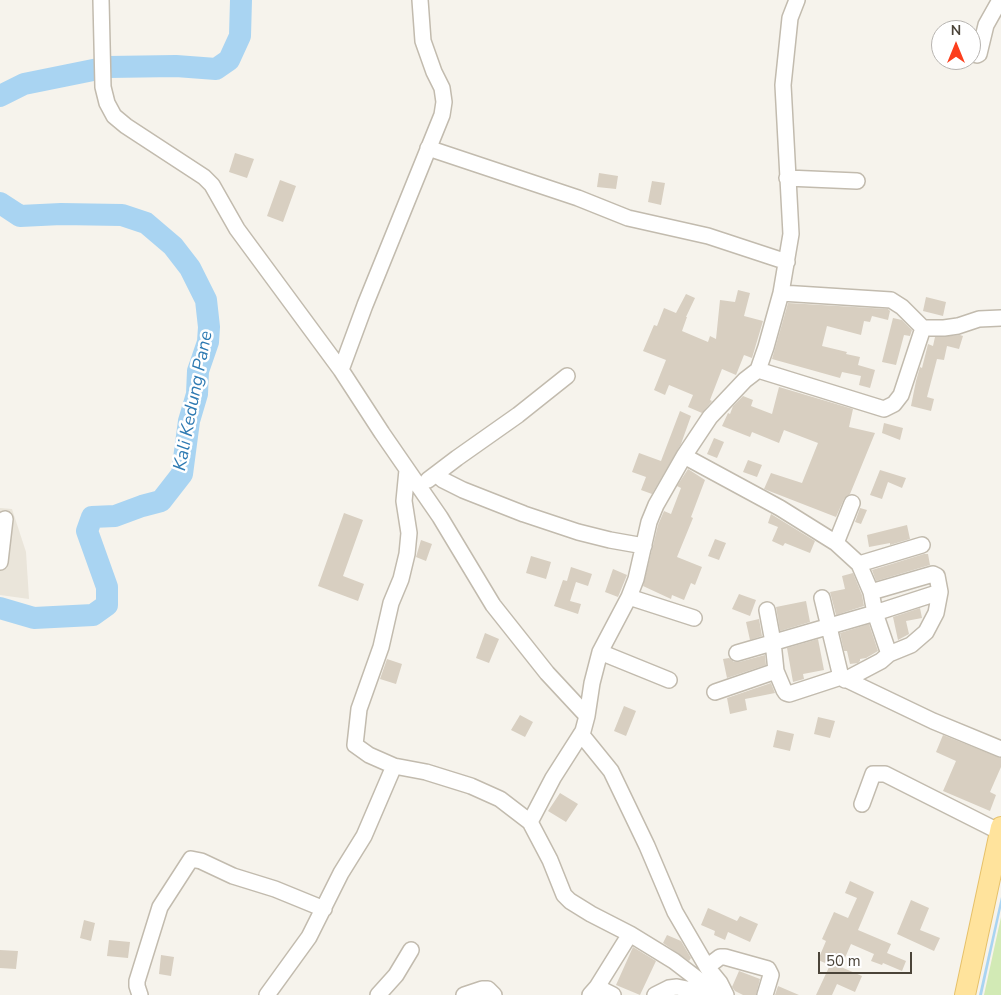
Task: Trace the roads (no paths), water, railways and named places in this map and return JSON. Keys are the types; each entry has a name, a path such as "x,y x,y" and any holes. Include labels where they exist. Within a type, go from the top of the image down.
{"main road":[{"path":"965,995 1000,829"}],"street":[{"path":"101,0 103,87 107,103 114,116 126,126 204,177 212,186 237,229 341,370 440,517 493,604 547,673 584,726 611,771 647,846 675,912 707,967 720,983 718,994"},
{"path":"341,370 438,126 444,102 442,88 423,41 420,0"},
{"path":"530,822 553,778 584,726 600,652 636,579 649,522 656,505 684,456 710,417 745,380 758,370 781,293 791,234 783,85 790,18 797,0"},
{"path":"981,46 986,26 1000,0"},
{"path":"428,148 578,198 628,218 708,236 787,262"},
{"path":"787,178 857,181"},
{"path":"781,293 891,300 902,307 923,328 944,328 958,326 979,319 1001,318"},
{"path":"758,370 884,409 894,404 900,395 923,328"},
{"path":"413,479 436,474 518,415 567,376"},
{"path":"684,456 780,508 836,543 859,564 871,592 889,654"},
{"path":"436,474 443,480 463,490 524,514 578,532 644,546"},
{"path":"413,479 404,501 409,533 407,554 401,580 391,603 381,647 358,709 354,742 356,747 394,766 426,772 471,786 500,799 530,822 550,860 564,895 591,914 630,934 674,961 718,994"},
{"path":"836,543 852,503"},
{"path":"0,562 1,539 5,519"},
{"path":"859,564 922,545"},
{"path":"766,610 773,642 776,671 784,690 789,694 843,679 910,645 926,632 936,613 940,592 937,576 933,574 871,592"},
{"path":"738,652 876,613 940,592"},
{"path":"628,597 694,618"},
{"path":"822,598 843,679"},
{"path":"600,652 669,680"},
{"path":"715,692 776,671"},
{"path":"843,679 924,717 1001,749"},
{"path":"268,995 309,938 341,873 364,836 394,766"},
{"path":"862,804 873,774 885,774 1000,829"},
{"path":"140,995 137,981 160,907 191,859 201,861 233,876 275,888 324,909"},
{"path":"613,995 593,991 630,934"},
{"path":"378,995 396,975 411,950"},
{"path":"707,967 715,959 725,957 768,970 771,975 765,995"},
{"path":"464,995 474,990 488,988 494,995"},
{"path":"656,995 669,988 718,994"}],"water":[{"path":"1001,897 1001,908 982,995 979,995"}],"waterway":[{"name":"Kali Kedung Pane","path":"0,96 24,84 108,67 176,66 216,69 229,60 240,36 241,0"},
{"name":"Kali Kedung Pane","path":"0,203 20,216 61,214 122,215 146,223 173,246 190,268 206,300 209,327 208,342 198,371 197,394 189,421 182,474 161,501 115,516 92,517 87,531 107,587 107,605 93,615 34,618 0,608"}]}
